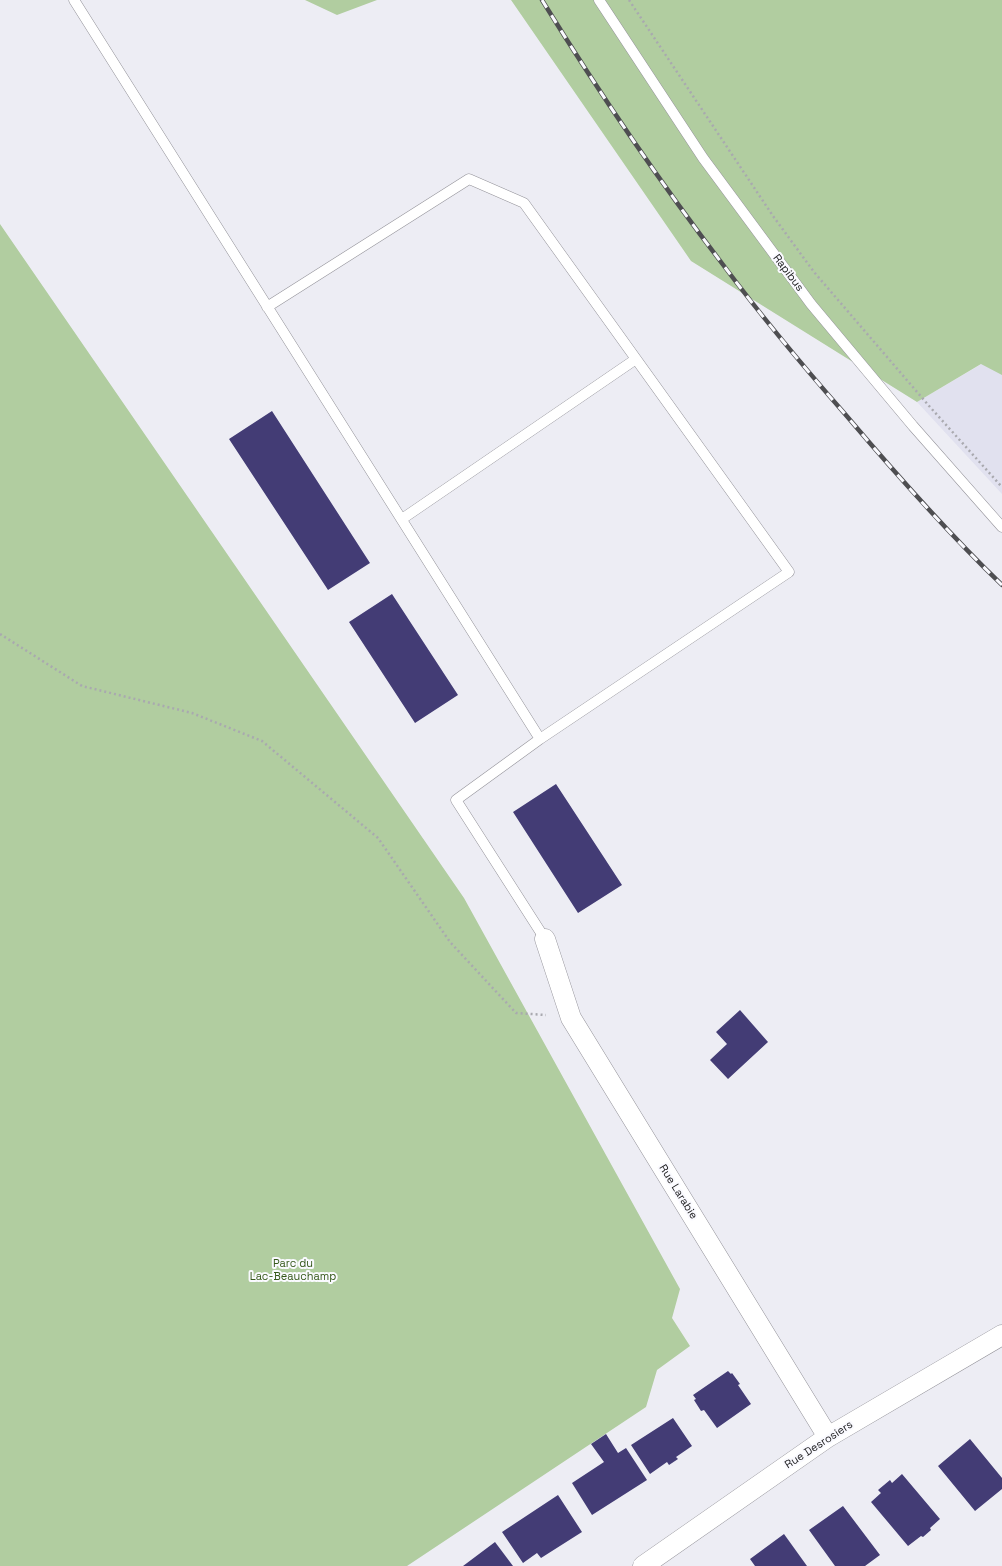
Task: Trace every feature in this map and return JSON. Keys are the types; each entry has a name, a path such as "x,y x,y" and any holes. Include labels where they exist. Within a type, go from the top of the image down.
{"street":[{"name":"Rue Larabie","path":"545,939 571,1018 828,1437"},
{"name":"Rue Desrosiers","path":"643,1566 828,1437 1002,1335"}],"lane":[{"path":"74,0 540,739"},
{"name":"Rapibus","path":"599,0 703,158 811,304 913,426 1002,527"},
{"path":"267,307 469,179 524,203 789,572 540,739 456,800 545,939"},
{"path":"402,519 636,359"}],"path":[{"path":"629,0 773,216 814,272 930,407 1002,487"},
{"path":"0,634 82,686 192,713 262,741 378,838 450,942 516,1013 571,1018"}],"shaded area":[{"path":"1002,352 1002,494 917,402"}],"green space":[{"path":"305,0 377,0 337,15"},
{"path":"511,0 1002,0 1002,375 981,364 917,402 691,261"},
{"name":"Parc du Lac-Beauchamp","path":"0,224 464,898 680,1289 672,1318 690,1346 657,1370 646,1407 407,1566 0,1566"}],"building":[{"path":"272,411 370,563 328,590 229,439"},
{"path":"392,594 458,695 415,723 349,622"},
{"path":"556,784 622,885 578,913 513,812"},
{"path":"740,1010 768,1042 728,1079 710,1060 727,1044 716,1032"},
{"path":"728,1371 731,1374 732,1373 740,1384 738,1385 751,1404 717,1428 704,1410 701,1411 694,1400 696,1399 693,1395"},
{"path":"673,1418 692,1446 676,1457 678,1459 669,1465 667,1462 650,1474 631,1445"},
{"path":"606,1434 618,1453 626,1448 647,1480 592,1515 572,1483 604,1462 591,1444"},
{"path":"970,1439 1002,1478 1002,1489 975,1511 938,1466"},
{"path":"902,1474 940,1519 923,1537 921,1536 908,1546 871,1502 881,1493 878,1490 890,1480 892,1483"},
{"path":"558,1495 582,1532 541,1558 537,1553 523,1563 502,1532"},
{"path":"843,1506 880,1555 865,1566 835,1566 809,1530"},
{"path":"784,1534 807,1566 755,1566 750,1559"},
{"path":"495,1542 513,1566 463,1566"}],"railway":[{"path":"542,0 607,102 700,234 753,304 814,378 902,480 941,523 1002,585"}]}
